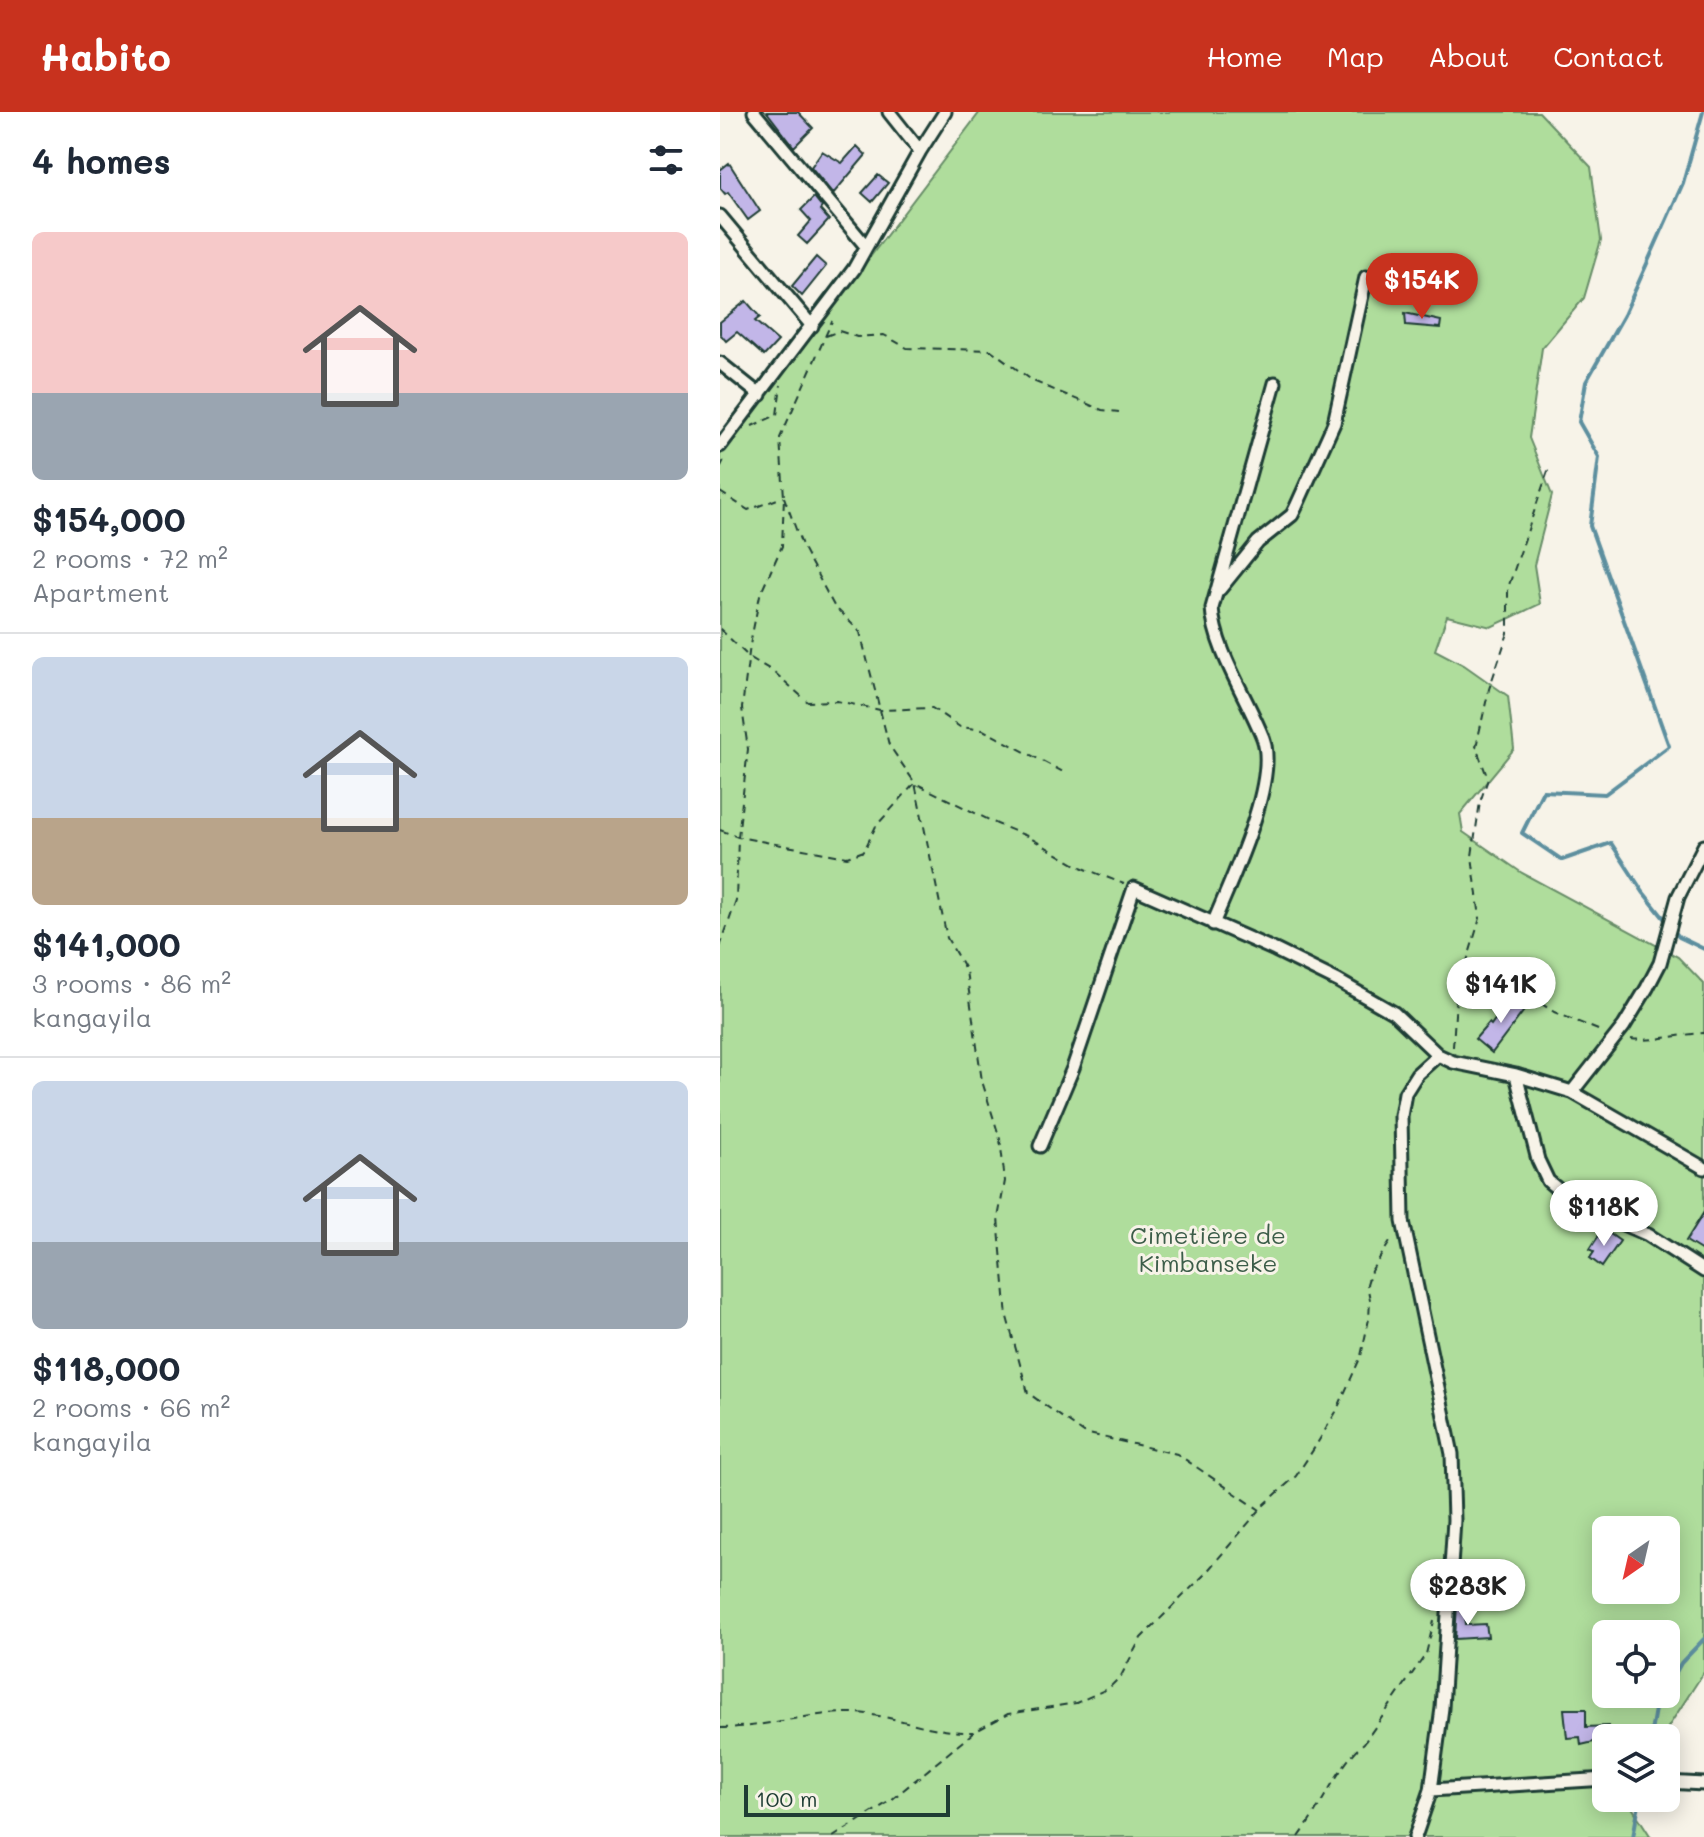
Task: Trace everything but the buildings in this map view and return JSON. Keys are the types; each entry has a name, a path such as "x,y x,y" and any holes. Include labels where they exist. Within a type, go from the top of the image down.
{"street":[{"path":"754,112 865,245"},
{"path":"889,112 920,151"},
{"path":"720,446 854,269 865,245 945,112"},
{"path":"720,216 812,326"},
{"path":"1217,592 1258,542 1292,515 1296,507 1334,423 1366,277"},
{"path":"720,363 760,395"},
{"path":"1213,924 1251,832 1265,764 1265,742 1213,621 1212,608 1275,383"},
{"path":"1572,1092 1614,1039 1647,988 1660,963 1678,897 1704,846"},
{"path":"1040,1146 1073,1068 1134,888 1289,957 1394,1013 1438,1055 1453,1062 1516,1075 1572,1092 1704,1167"},
{"path":"1415,1837 1431,1790 1442,1708 1454,1520 1452,1454 1403,1221 1401,1116 1405,1093 1417,1074 1438,1055"},
{"path":"1516,1075 1538,1160 1548,1181 1573,1202 1648,1235 1704,1271"},
{"path":"1431,1790 1592,1780"},
{"path":"1680,1783 1704,1784"}],"path":[{"path":"720,947 736,901 738,837 748,749 742,708 749,657 760,595 782,546 784,497 780,438 837,310"},
{"path":"825,337 839,331 857,337 884,335 907,348 991,350 1033,381 1102,410 1119,412"},
{"path":"1453,1062 1456,998 1480,918 1472,856 1480,802 1488,779 1476,747 1489,689 1508,633 1508,588 1549,468"},
{"path":"720,492 748,510 784,497"},
{"path":"784,497 803,548 834,606 860,632 889,745 915,783 947,938 966,971 982,1081 1000,1139 1005,1181 998,1218 1007,1317 1028,1393 1084,1433 1177,1454 1260,1510"},
{"path":"720,629 749,657 774,672 808,702 837,701 880,710 932,708 960,727 983,730 1067,774"},
{"path":"720,830 738,837 847,857 864,851 876,826 915,783"},
{"path":"915,783 1027,836 1078,866 1134,888"},
{"path":"1466,962 1554,1012 1599,1029 1614,1039 1661,1040 1704,1033"},
{"path":"833,1837 890,1801 974,1732 1008,1714 1076,1703 1109,1688 1129,1664 1141,1638 1204,1575 1260,1510 1296,1476 1336,1412 1361,1356 1369,1319 1367,1284 1371,1271 1403,1221"},
{"path":"1299,1837 1319,1811 1353,1753 1364,1743 1426,1654 1434,1621"},
{"path":"720,1728 845,1712 957,1733 974,1732"}],"green space":[{"name":"Cimetière de Kimbanseke","path":"980,112 1539,112 1591,167 1601,240 1584,298 1542,348 1529,438 1552,495 1534,565 1540,604 1491,627 1447,616 1435,650 1464,665 1508,696 1514,749 1460,814 1463,832 1522,873 1678,957 1704,984 1704,1672 1670,1724 1592,1724 1592,1812 1635,1812 1651,1837 720,1837 720,455"}],"waterway":[{"path":"1703,112 1683,183 1624,315 1586,382 1579,422 1599,457 1590,526 1669,746 1605,794 1543,791 1522,833 1562,860 1611,843 1643,892 1679,937 1704,949"},
{"path":"1680,1665 1704,1639"},
{"path":"1652,1724 1656,1708"},
{"path":"1633,1837 1637,1812"}]}
